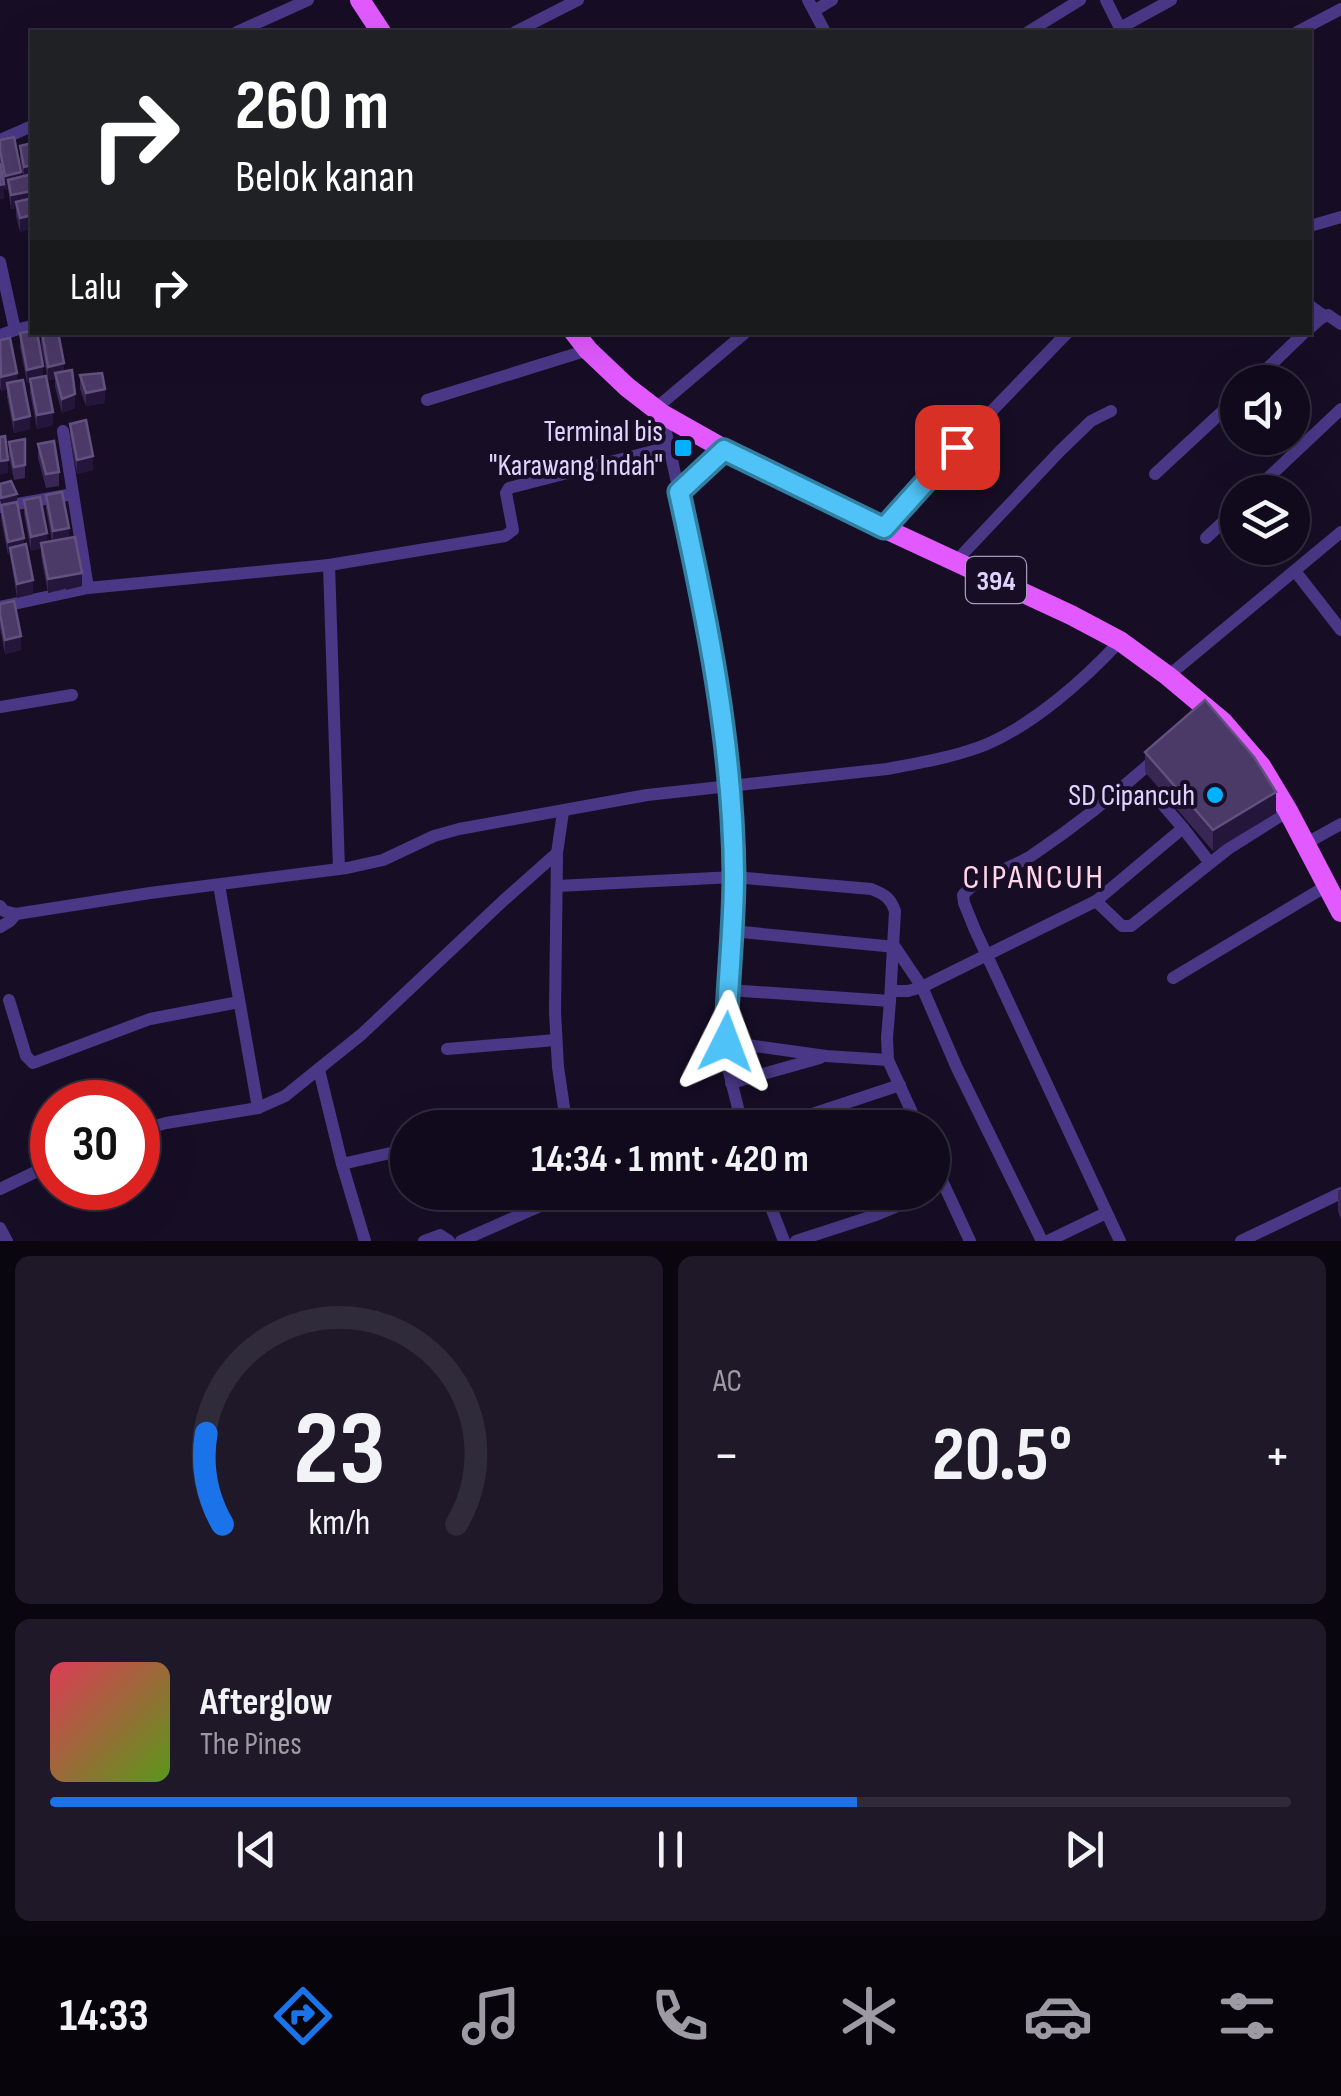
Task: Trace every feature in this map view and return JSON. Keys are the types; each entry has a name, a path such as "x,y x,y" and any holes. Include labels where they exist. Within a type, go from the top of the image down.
{"main road":[{"path":"360,0 380,30"},
{"name":"394","path":"576,335 612,374 659,411 724,450 1071,614 1168,676 1204,714 1248,749 1288,811 1341,912"}],"street":[{"path":"241,30 308,0"},
{"path":"519,30 578,0"},
{"path":"824,30 811,6 832,0"},
{"path":"1031,30 1080,0"},
{"path":"1106,0 1121,30 1171,0"},
{"path":"1301,30 1341,9"},
{"path":"0,140 30,127"},
{"path":"1312,225 1341,217"},
{"path":"0,262 15,330"},
{"path":"1312,307 1341,324"},
{"path":"1312,326 1324,316"},
{"path":"0,334 30,326"},
{"path":"738,1110 726,1056 734,877 730,786 702,591 659,411 743,335"},
{"path":"884,528 1065,335"},
{"path":"1271,365 1303,335"},
{"path":"426,400 588,350"},
{"path":"956,561 1060,451 1091,421 1111,410"},
{"path":"1271,475 1341,410"},
{"path":"1156,474 1220,414"},
{"path":"63,431 88,588"},
{"path":"0,607 88,588 329,565 504,536 513,530 506,493 509,488 669,447"},
{"path":"679,492 724,450"},
{"path":"0,507 73,494"},
{"path":"1206,538 1220,525"},
{"path":"1168,676 1341,532"},
{"path":"329,565 339,870"},
{"path":"1295,571 1341,630"},
{"path":"0,906 16,914 339,870 383,860 458,829 647,795 920,764 984,745 1022,724 1065,693 1120,642"},
{"path":"0,707 72,694"},
{"path":"1120,1241 963,895 968,888 1027,858 1166,748"},
{"path":"1164,806 1210,863"},
{"path":"1096,901 1122,926 1131,926 1210,863 1288,811"},
{"path":"563,812 556,886 556,1040 565,1110"},
{"path":"1306,844 1341,824"},
{"path":"729,990 891,996 922,987 1096,901 1182,828"},
{"path":"160,1125 258,1108 285,1096 362,1034 558,853"},
{"path":"556,886 734,877 884,894 895,911 888,1060 911,1110"},
{"path":"219,884 258,1108"},
{"path":"1173,978 1328,885"},
{"path":"0,926 16,914"},
{"path":"732,931 895,947"},
{"path":"895,947 922,987 957,1068 1045,1241 1106,1213"},
{"path":"9,1000 26,1056 32,1063 150,1019 239,1002"},
{"path":"447,1048 556,1040"},
{"path":"726,1042 888,1060"},
{"path":"731,1083 826,1056"},
{"path":"320,1070 365,1241"},
{"path":"824,1110 900,1085"},
{"path":"342,1164 390,1153"},
{"path":"0,1188 30,1174"},
{"path":"1241,1241 1341,1193"},
{"path":"461,1241 531,1210"},
{"path":"772,1210 784,1241"},
{"path":"796,1241 888,1210"},
{"path":"949,1210 970,1241"},
{"path":"0,1228 7,1241"},
{"path":"424,1241 440,1235 448,1241"}],"building":[{"path":"14,137 21,172 5,176 0,140"},
{"path":"30,144 30,166 24,167 20,146"},
{"path":"30,174 30,191 11,195 8,180"},
{"path":"30,198 30,216 20,218 16,202"},
{"path":"20,333 38,335 43,366 27,370"},
{"path":"43,335 59,335 64,363 48,367"},
{"path":"10,338 17,373 1,377 0,340"},
{"path":"72,370 75,394 62,399 55,373"},
{"path":"102,373 105,389 86,393 80,375"},
{"path":"46,376 53,412 37,415 30,379"},
{"path":"23,380 30,416 14,420 7,383"},
{"path":"86,420 93,456 77,460 70,424"},
{"path":"5,436 8,460 0,461 0,437"},
{"path":"25,439 25,465 14,467 9,442"},
{"path":"54,441 59,472 46,474 38,444"},
{"path":"11,481 17,494 1,498 0,484"},
{"path":"62,492 69,528 53,531 46,495"},
{"path":"40,497 47,533 31,537 24,500"},
{"path":"17,502 24,538 8,542 1,505"},
{"path":"75,537 82,573 48,579 41,543"},
{"path":"26,544 33,580 17,584 10,548"},
{"path":"14,601 21,636 5,640 0,604"},
{"name":"SD Cipancuh","path":"1205,700 1254,757 1276,792 1213,830 1145,752"}],"place":[{"name":"Terminal bis \"Karawang Indah\"","path":"683,448"},
{"name":"SD Cipancuh","path":"1215,795"}],"district":[{"name":"CIPANCUH","path":"1034,876"}],"route":[{"path":"726,1042 734,877 730,786 720,693 679,492 724,450 884,528 957,447"}]}
